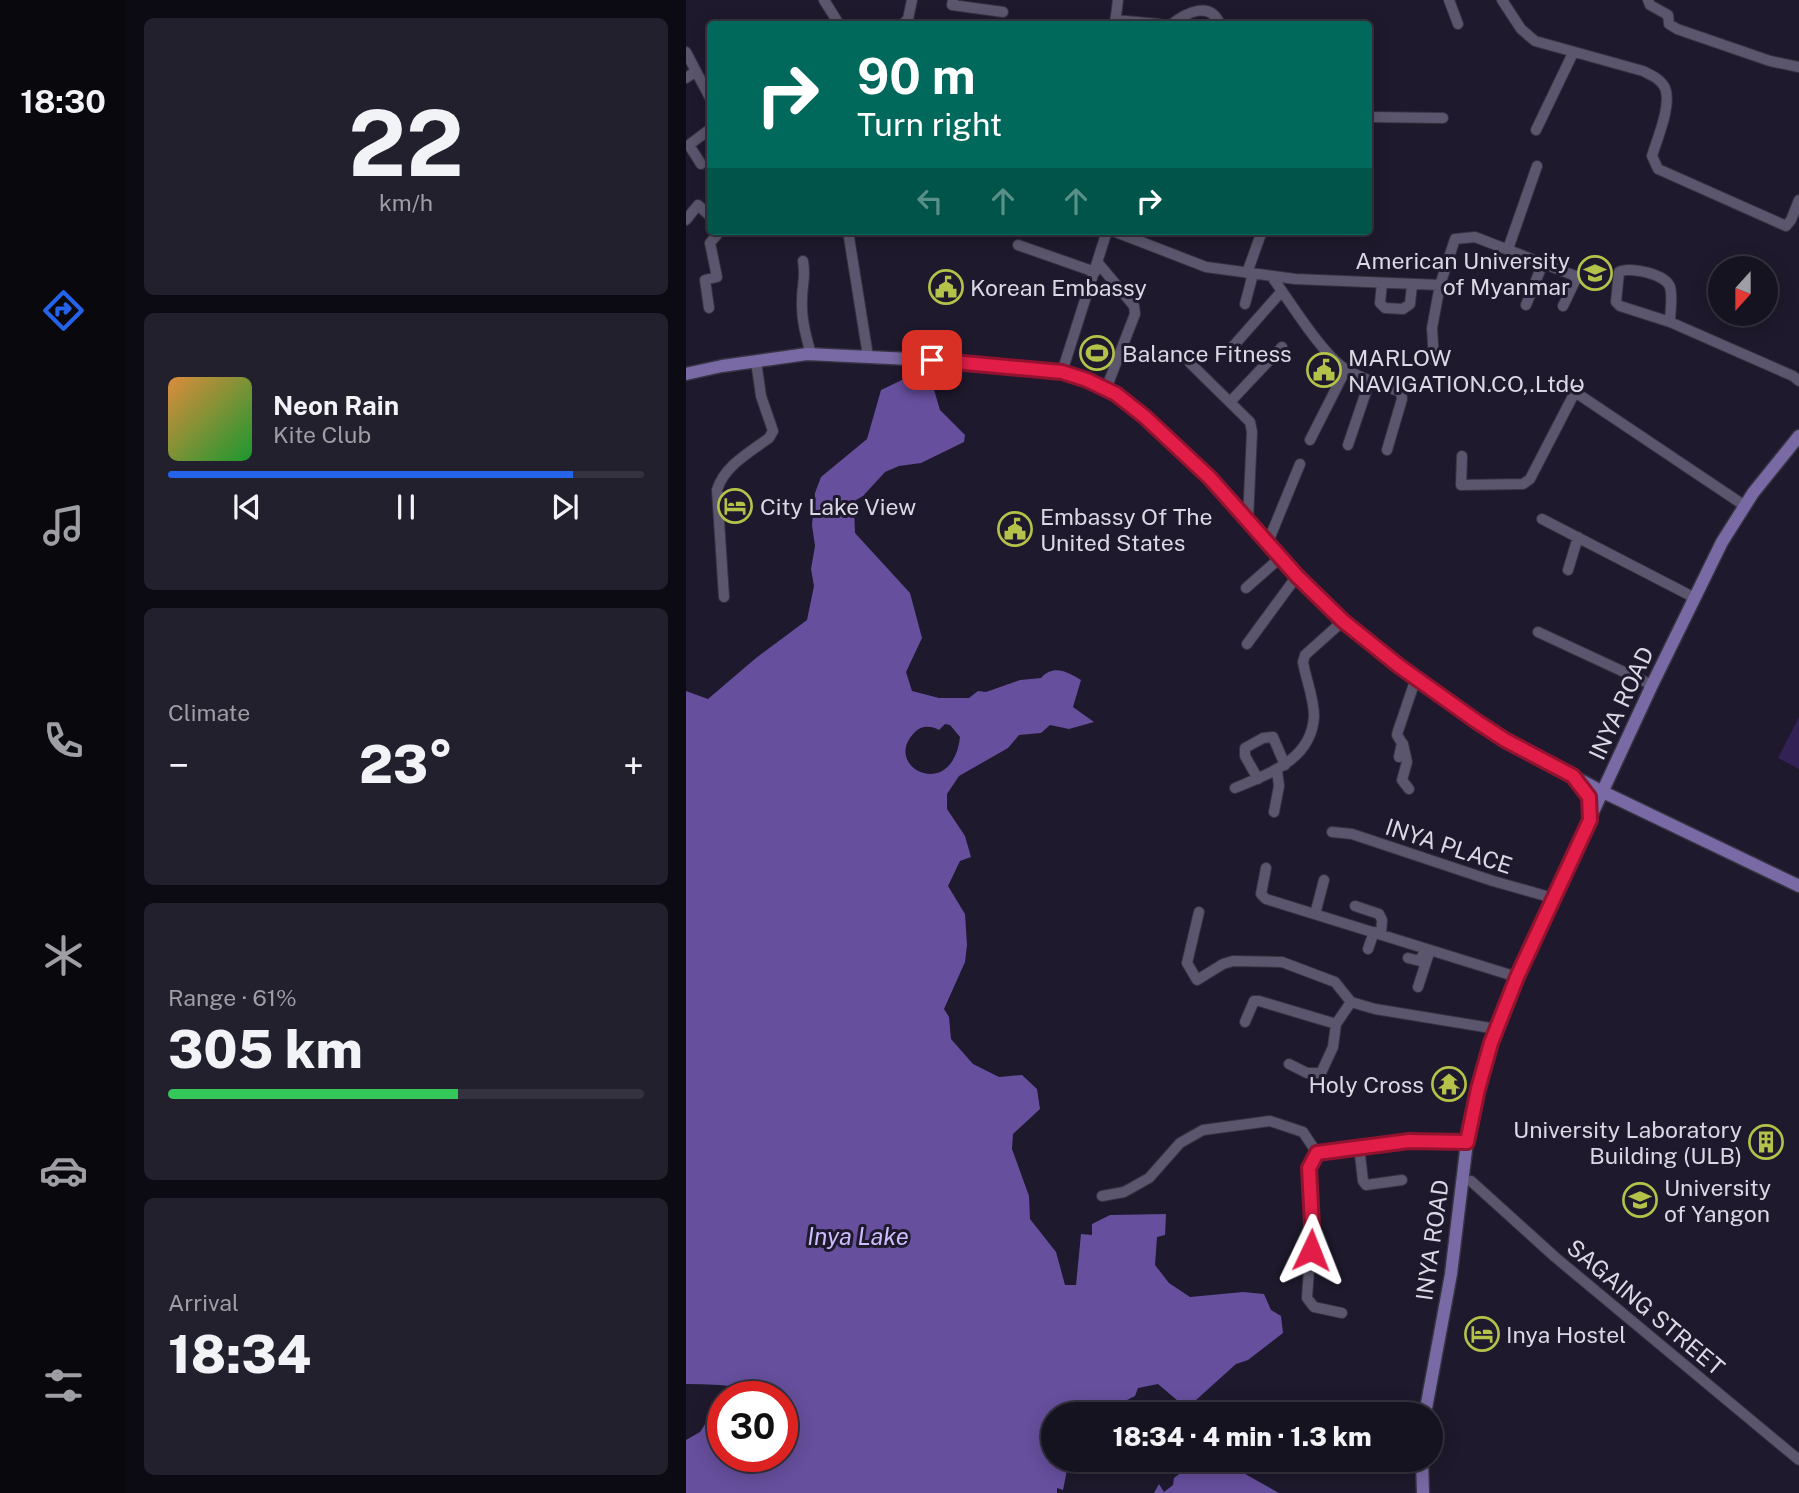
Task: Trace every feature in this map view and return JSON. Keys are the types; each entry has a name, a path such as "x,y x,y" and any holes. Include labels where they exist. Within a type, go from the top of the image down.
{"main road":[{"path":"686,374 756,360 811,354 868,356 1062,372 1106,389 1145,417 1210,478 1297,576 1343,621 1416,678 1505,740 1603,792 1799,886"},
{"name":"INYA ROAD","path":"1427,1402 1451,1274 1467,1142 1483,1068 1517,977 1651,685 1722,542 1745,506 1799,436"},
{"path":"1573,776 1589,797 1590,820"},
{"path":"1422,1472 1423,1493"}],"street":[{"path":"824,0 837,21"},
{"path":"906,21 912,0"},
{"path":"953,0 952,5 1003,12"},
{"path":"1115,21 1118,0"},
{"path":"1449,0 1458,24"},
{"path":"1502,0 1521,29 1535,41 1643,71 1658,78 1666,89 1665,116 1652,156 1658,169 1786,226 1799,200"},
{"path":"1648,0 1650,5 1668,15 1669,24 1677,29 1770,61 1799,67"},
{"path":"1176,21 1190,12 1201,10 1210,11 1219,21"},
{"path":"686,52 707,92"},
{"path":"1536,130 1573,52"},
{"path":"686,78 696,71"},
{"path":"1372,117 1443,118"},
{"path":"701,163 689,145 707,132"},
{"path":"1508,249 1537,166"},
{"path":"686,220 698,205 707,213"},
{"path":"709,308 705,281 717,277 710,243 717,235"},
{"path":"849,235 868,356"},
{"path":"1062,372 1106,235"},
{"path":"1123,235 1206,267 1250,274 1440,285"},
{"path":"1245,304 1261,235"},
{"path":"1434,360 1432,328 1440,285 1455,239 1475,237 1591,282"},
{"path":"1018,245 1096,267 1134,306 1135,314 1106,389"},
{"path":"803,261 806,279 802,299 804,330 811,354"},
{"path":"1526,305 1543,263"},
{"path":"1671,322 1670,287 1667,282 1635,269 1619,272 1616,302 1620,306 1671,322 1799,381"},
{"path":"1272,277 1325,350 1346,369 1401,392 1387,450"},
{"path":"1563,306 1577,277"},
{"path":"1382,283 1380,303 1385,308 1403,309 1409,304 1412,284"},
{"path":"1228,352 1282,291"},
{"path":"1230,402 1282,347"},
{"path":"724,597 717,489 727,471 769,438 773,431 761,396 756,360"},
{"path":"1190,363 1250,422 1252,432 1248,520"},
{"path":"1310,440 1346,369"},
{"path":"1348,445 1370,380"},
{"path":"1462,456 1461,485 1523,484 1530,479 1575,392 1745,506"},
{"path":"1268,542 1300,464"},
{"path":"1542,519 1695,598"},
{"path":"1568,570 1578,537"},
{"path":"1246,588 1281,558"},
{"path":"1247,644 1297,576"},
{"path":"1235,788 1281,768 1303,748 1314,716 1303,663 1305,654 1343,621"},
{"path":"1538,632 1651,685"},
{"path":"1409,789 1402,780 1407,762 1402,743 1397,736 1416,678"},
{"path":"1258,779 1245,756 1245,748 1263,738 1273,737 1281,768 1274,812"},
{"path":"1399,757 1402,743"},
{"name":"INYA PLACE","path":"1332,832 1352,834 1553,898"},
{"path":"1266,868 1261,894 1266,899 1517,977"},
{"path":"1315,914 1324,880"},
{"path":"1355,906 1379,914 1382,920 1368,949"},
{"path":"1199,912 1187,962 1197,980 1233,961 1282,962 1335,982 1352,1002 1375,1010 1497,1029"},
{"path":"1408,958 1420,961 1428,949"},
{"path":"1419,986 1428,949"},
{"path":"1245,1022 1254,1001 1336,1024"},
{"path":"1289,1064 1307,1073 1321,1073 1333,1047 1336,1024 1352,1002"},
{"path":"1102,1196 1124,1192 1149,1178 1180,1143 1203,1130 1270,1121 1303,1132 1317,1153"},
{"path":"1317,1153 1409,1141 1467,1142"},
{"path":"1359,1146 1363,1181 1366,1185 1402,1180"},
{"path":"1317,1153 1309,1168 1312,1226 1307,1298 1314,1307 1342,1314"},
{"name":"SAGAING STREET","path":"1471,1181 1562,1262 1799,1460"}],"shaded area":[{"path":"1799,717 1799,769 1778,758"}],"water":[{"name":"Inya Lake","path":"906,378 932,383 940,410 965,435 964,442 921,463 899,466 885,472 856,500 854,506 855,533 910,593 922,638 906,672 912,691 939,698 969,698 978,691 986,692 1020,680 1041,678 1056,670 1081,680 1073,707 1094,722 1069,729 1050,725 1041,733 1019,735 1008,748 959,776 947,794 947,809 965,836 971,857 960,861 948,886 965,914 967,945 965,962 944,1009 949,1017 951,1039 973,1064 999,1077 1022,1075 1037,1089 1040,1109 1013,1134 1012,1149 1029,1196 1030,1219 1056,1252 1065,1285 1076,1285 1081,1234 1092,1235 1092,1224 1110,1215 1166,1214 1165,1235 1157,1237 1155,1265 1169,1283 1190,1297 1243,1292 1264,1294 1271,1310 1281,1316 1283,1333 1248,1360 1236,1364 1196,1400 1178,1401 1158,1384 1138,1388 1135,1396 1123,1402 1041,1402 1041,1472 1067,1472 1063,1490 1057,1488 1057,1493 686,1493 686,1440 700,1432 707,1421 707,1472 798,1472 798,1381 707,1381 707,1385 686,1384 686,691 708,699 756,658 807,620 814,586 811,569 815,546 812,525 815,493 821,477 867,439 881,390","holes":["945,724 950,725 960,737 954,757 945,769 933,774 921,772 912,766 906,757 907,745 915,732 924,727 939,730"]},
{"path":"1182,1472 1242,1472 1279,1493 1154,1493 1159,1484 1164,1492 1173,1485 1174,1478"}],"place":[{"name":"American University of Myanmar","path":"1595,273"},
{"name":"Korean Embassy","path":"946,287"},
{"name":"Balance Fitness","path":"1097,353"},
{"name":"MARLOW NAVIGATION.CO,.Ltdမ","path":"1324,370"},
{"name":"City Lake View","path":"735,506"},
{"name":"Embassy Of The United States","path":"1015,529"},
{"name":"Holy Cross","path":"1449,1084"},
{"name":"University Laboratory Building (ULB)","path":"1766,1142"},
{"name":"University of Yangon","path":"1640,1200"},
{"name":"Inya Hostel","path":"1482,1334"}],"route":[{"path":"932,360 1062,372 1116,394 1145,417 1210,478 1297,576 1343,621 1383,654 1476,721 1505,740 1573,776 1589,797 1590,820 1517,977 1486,1058 1467,1142 1409,1141 1317,1153 1309,1168 1311,1250"}]}
